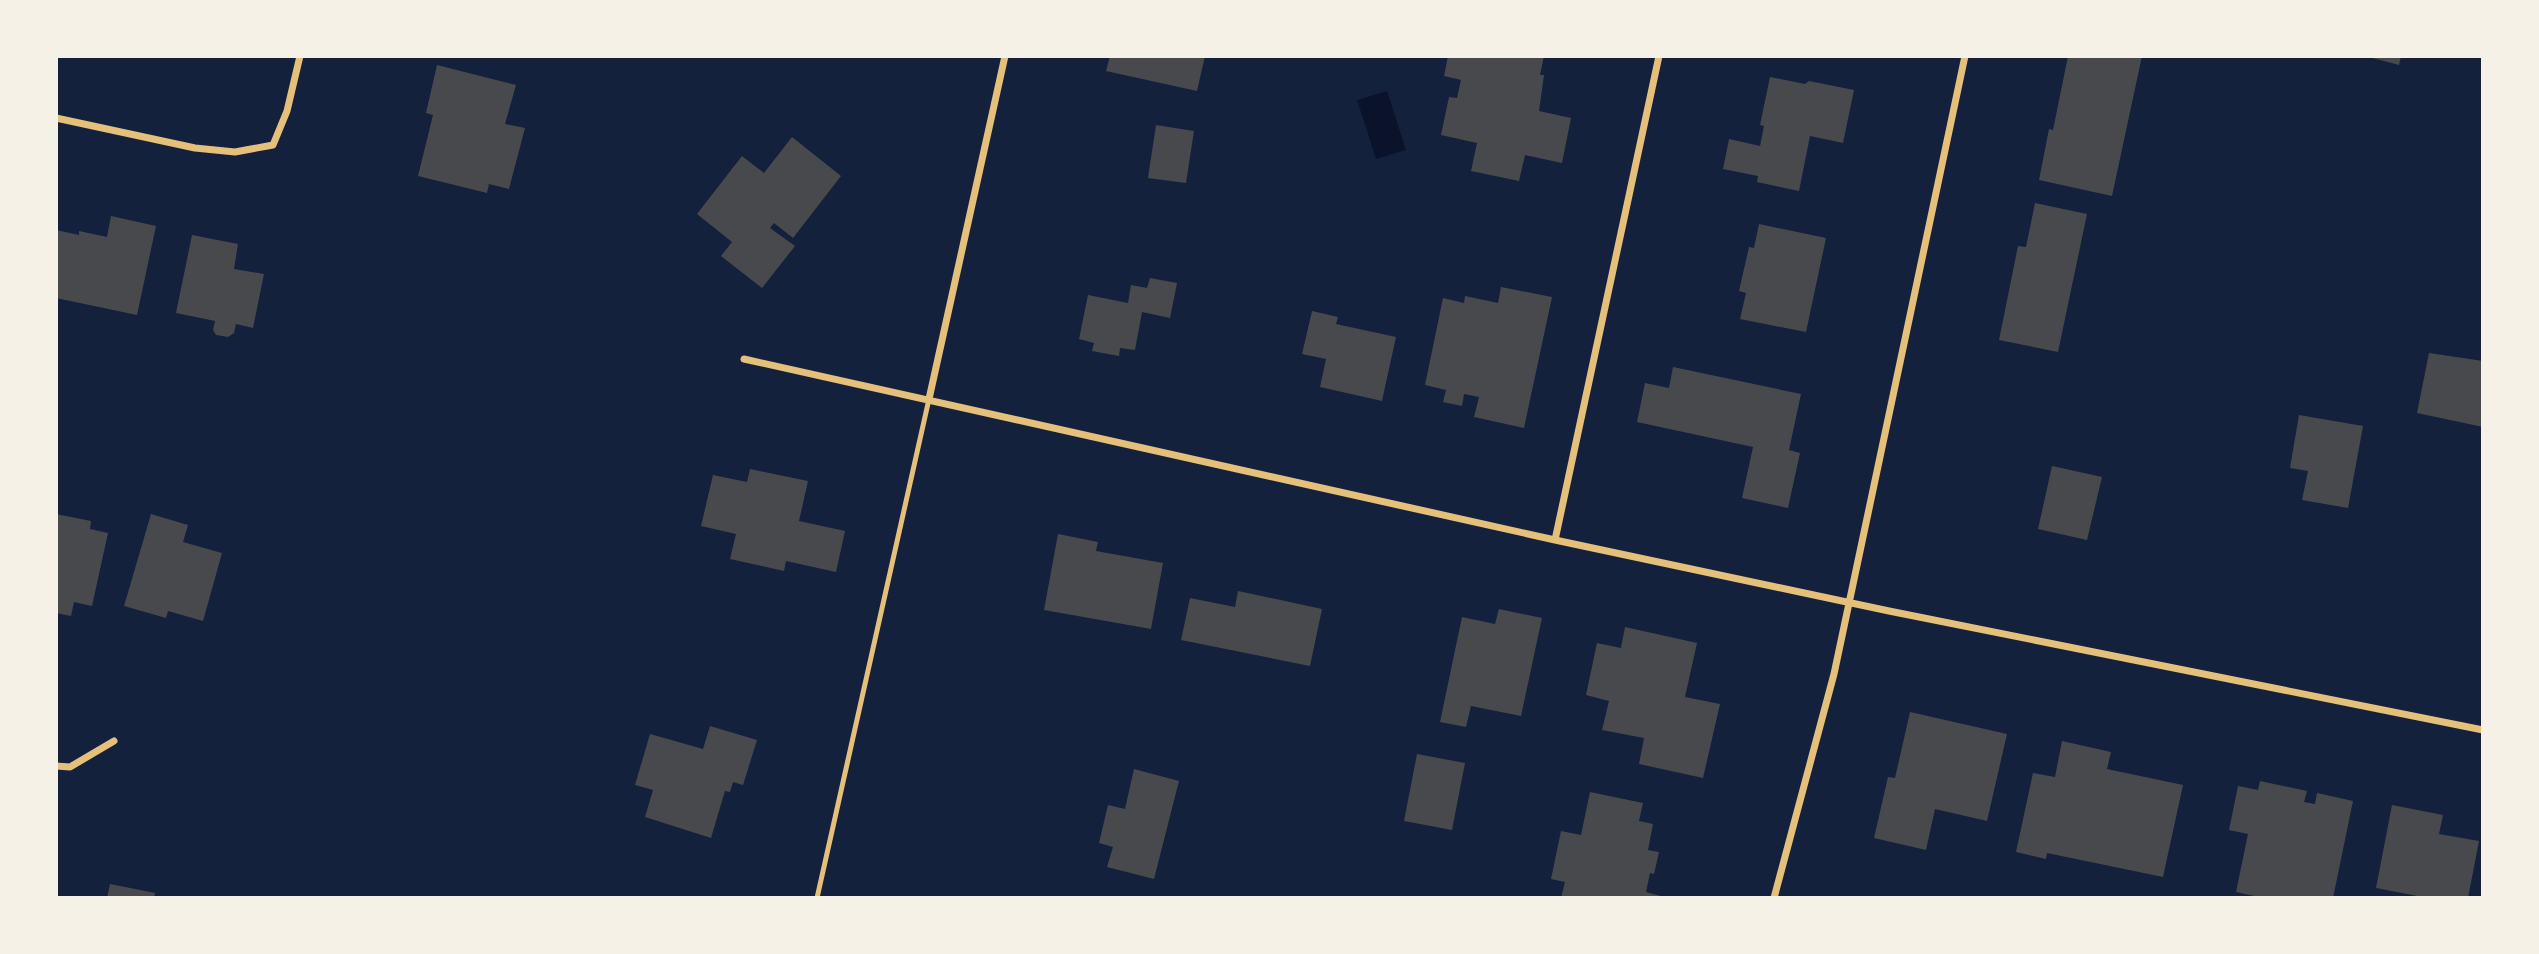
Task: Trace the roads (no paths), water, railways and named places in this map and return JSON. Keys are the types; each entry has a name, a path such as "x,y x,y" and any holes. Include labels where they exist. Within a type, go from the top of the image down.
{"street":[{"path":"56,118 195,148 235,152 273,145 287,111 300,56"},
{"path":"929,399 1005,56"},
{"path":"1555,540 1659,56"},
{"path":"1774,898 1834,674 1965,56"},
{"path":"744,359 1555,540 2483,730"},
{"path":"56,766 69,766 114,741"}],"lane":[{"path":"817,898 929,399"}],"water":[{"path":"1387,91 1406,150 1376,159 1357,100"}]}
